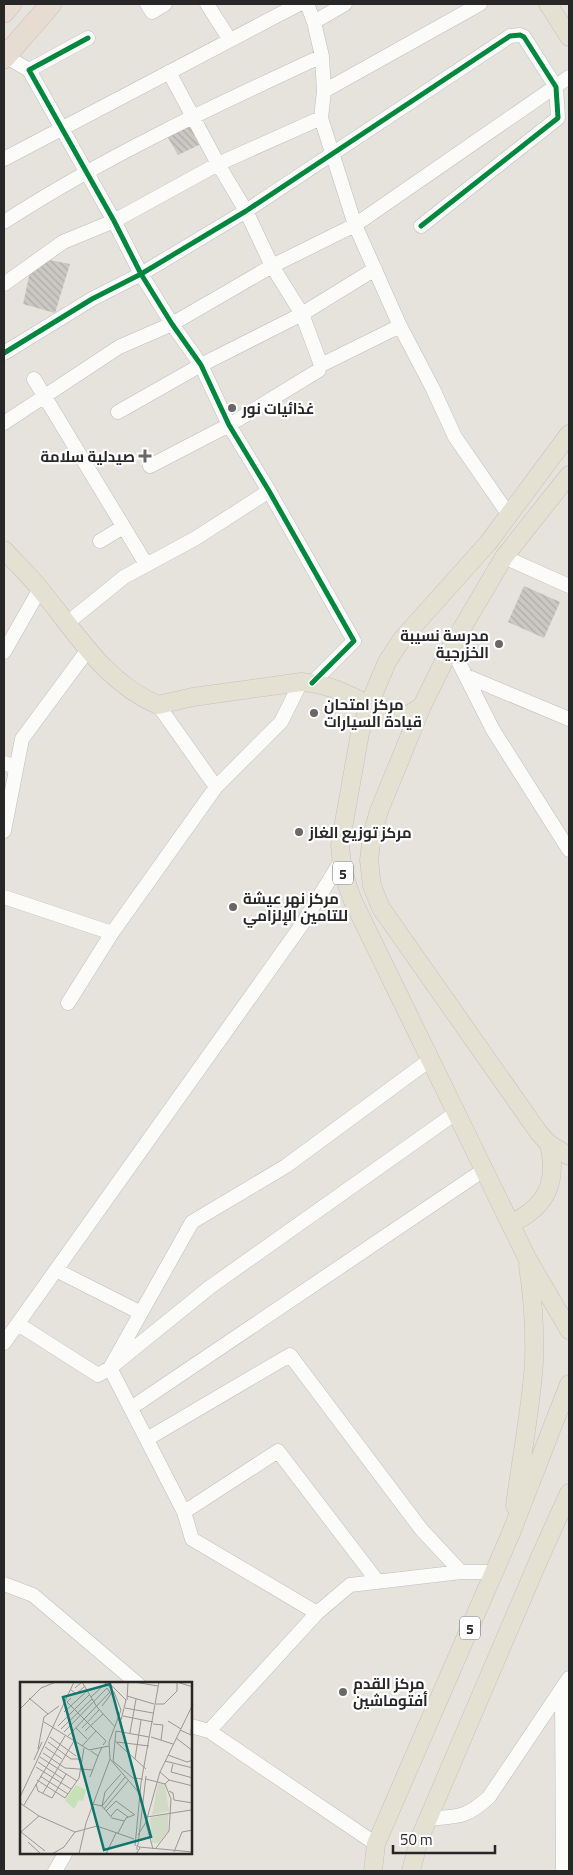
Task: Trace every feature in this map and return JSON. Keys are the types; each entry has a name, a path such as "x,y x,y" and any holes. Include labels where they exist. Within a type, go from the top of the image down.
{"highway":[{"path":"4,12 11,4"},
{"path":"4,57 51,4"}],"main road":[{"path":"548,4 569,37"},
{"name":"5","path":"569,434 488,543 402,640 387,662 369,705 360,733 340,844 345,882 353,901 512,1223 527,1258 569,1330"},
{"name":"5","path":"569,475 504,557 451,647 422,706 379,811 372,835 369,860 372,886 381,908 533,1125 549,1144 569,1156"},
{"path":"4,550 40,589 87,651 130,691 158,705 193,697 307,682 332,688 369,705 389,717 401,717 412,713 422,706"},
{"path":"512,1223 526,1216 539,1206 548,1192 553,1160 549,1144"},
{"path":"511,1533 531,1395 534,1361 532,1301 527,1258"},
{"name":"5","path":"373,1871 376,1844 495,1572 569,1384"},
{"path":"411,1871 419,1840 569,1493"}],"street":[{"path":"147,4 152,12 165,4"},
{"path":"208,4 230,40"},
{"path":"4,160 299,4"},
{"path":"307,4 314,22 322,56 324,90 321,118 355,226 400,326 433,389 455,437 509,515"},
{"path":"314,22 346,4"},
{"path":"324,90 480,4"},
{"path":"4,353 92,299 140,274 246,211 510,36 520,34 528,40 556,87 558,118 421,226"},
{"path":"29,70 88,38"},
{"path":"4,222 40,198 192,117 322,56"},
{"path":"4,57 29,70 114,221 140,274 201,365 229,425 354,640 307,682 281,722 216,787 112,933 68,1003"},
{"path":"169,72 218,164 246,211 272,266 302,314 321,365"},
{"path":"4,423 119,348 172,324 272,266 355,226 569,77"},
{"path":"4,284 63,242 114,221 218,164 321,118"},
{"path":"118,412 201,365 302,314 375,269"},
{"path":"150,466 229,425 319,370 321,365 400,326"},
{"path":"34,379 146,564"},
{"path":"66,624 124,577 196,538 269,491"},
{"path":"100,541 123,527"},
{"path":"504,557 569,586"},
{"path":"4,652 40,589"},
{"path":"451,647 493,730 569,850"},
{"path":"4,831 10,765 22,739 87,651"},
{"path":"466,676 569,719"},
{"path":"158,705 216,787"},
{"path":"4,1343 303,922 341,861"},
{"path":"4,897 112,933"},
{"path":"110,1368 192,1222 286,1166 431,1059"},
{"path":"18,1324 98,1375 110,1368 210,1287 457,1112"},
{"path":"131,1408 485,1169"},
{"path":"56,1270 141,1313"},
{"path":"147,1439 290,1355 421,1529 461,1572"},
{"path":"110,1368 184,1512 192,1539 318,1613"},
{"path":"184,1512 278,1451 378,1582"},
{"path":"209,1732 318,1613 350,1585 461,1572 495,1572"},
{"path":"4,1584 33,1594 136,1682"},
{"path":"429,1819 462,1816 477,1808 490,1797 569,1678"},
{"path":"562,1690 562,1871"},
{"path":"192,1726 209,1732 376,1844"},
{"path":"54,1871 65,1855"}],"building":[{"path":"191,120 203,143 178,155 166,134"},
{"path":"49,260 70,264 55,313 23,304 30,272"},
{"path":"524,586 560,602 544,638 508,622"}],"cycle path":[{"path":"4,353 92,299 141,274 246,211 510,36 520,35 524,37 556,87 558,118 421,226"},
{"path":"88,38 29,70 114,221 141,274 172,324 201,365 229,425 269,491 354,641 312,683"}],"place":[{"name":"غذائيات نور","path":"232,408"},
{"name":"صيدلية سلامة","path":"145,456"},
{"name":"مدرسة نسيبة الخزرجية","path":"499,644"},
{"name":"مركز امتحان قيادة السيارات","path":"314,713"},
{"name":"مركز توزيع الغاز","path":"299,832"},
{"name":"مركز نهر عيشة للتامين الإلزامي","path":"233,907"},
{"name":"مركز القدم أفتوماشين","path":"343,1692"}]}
